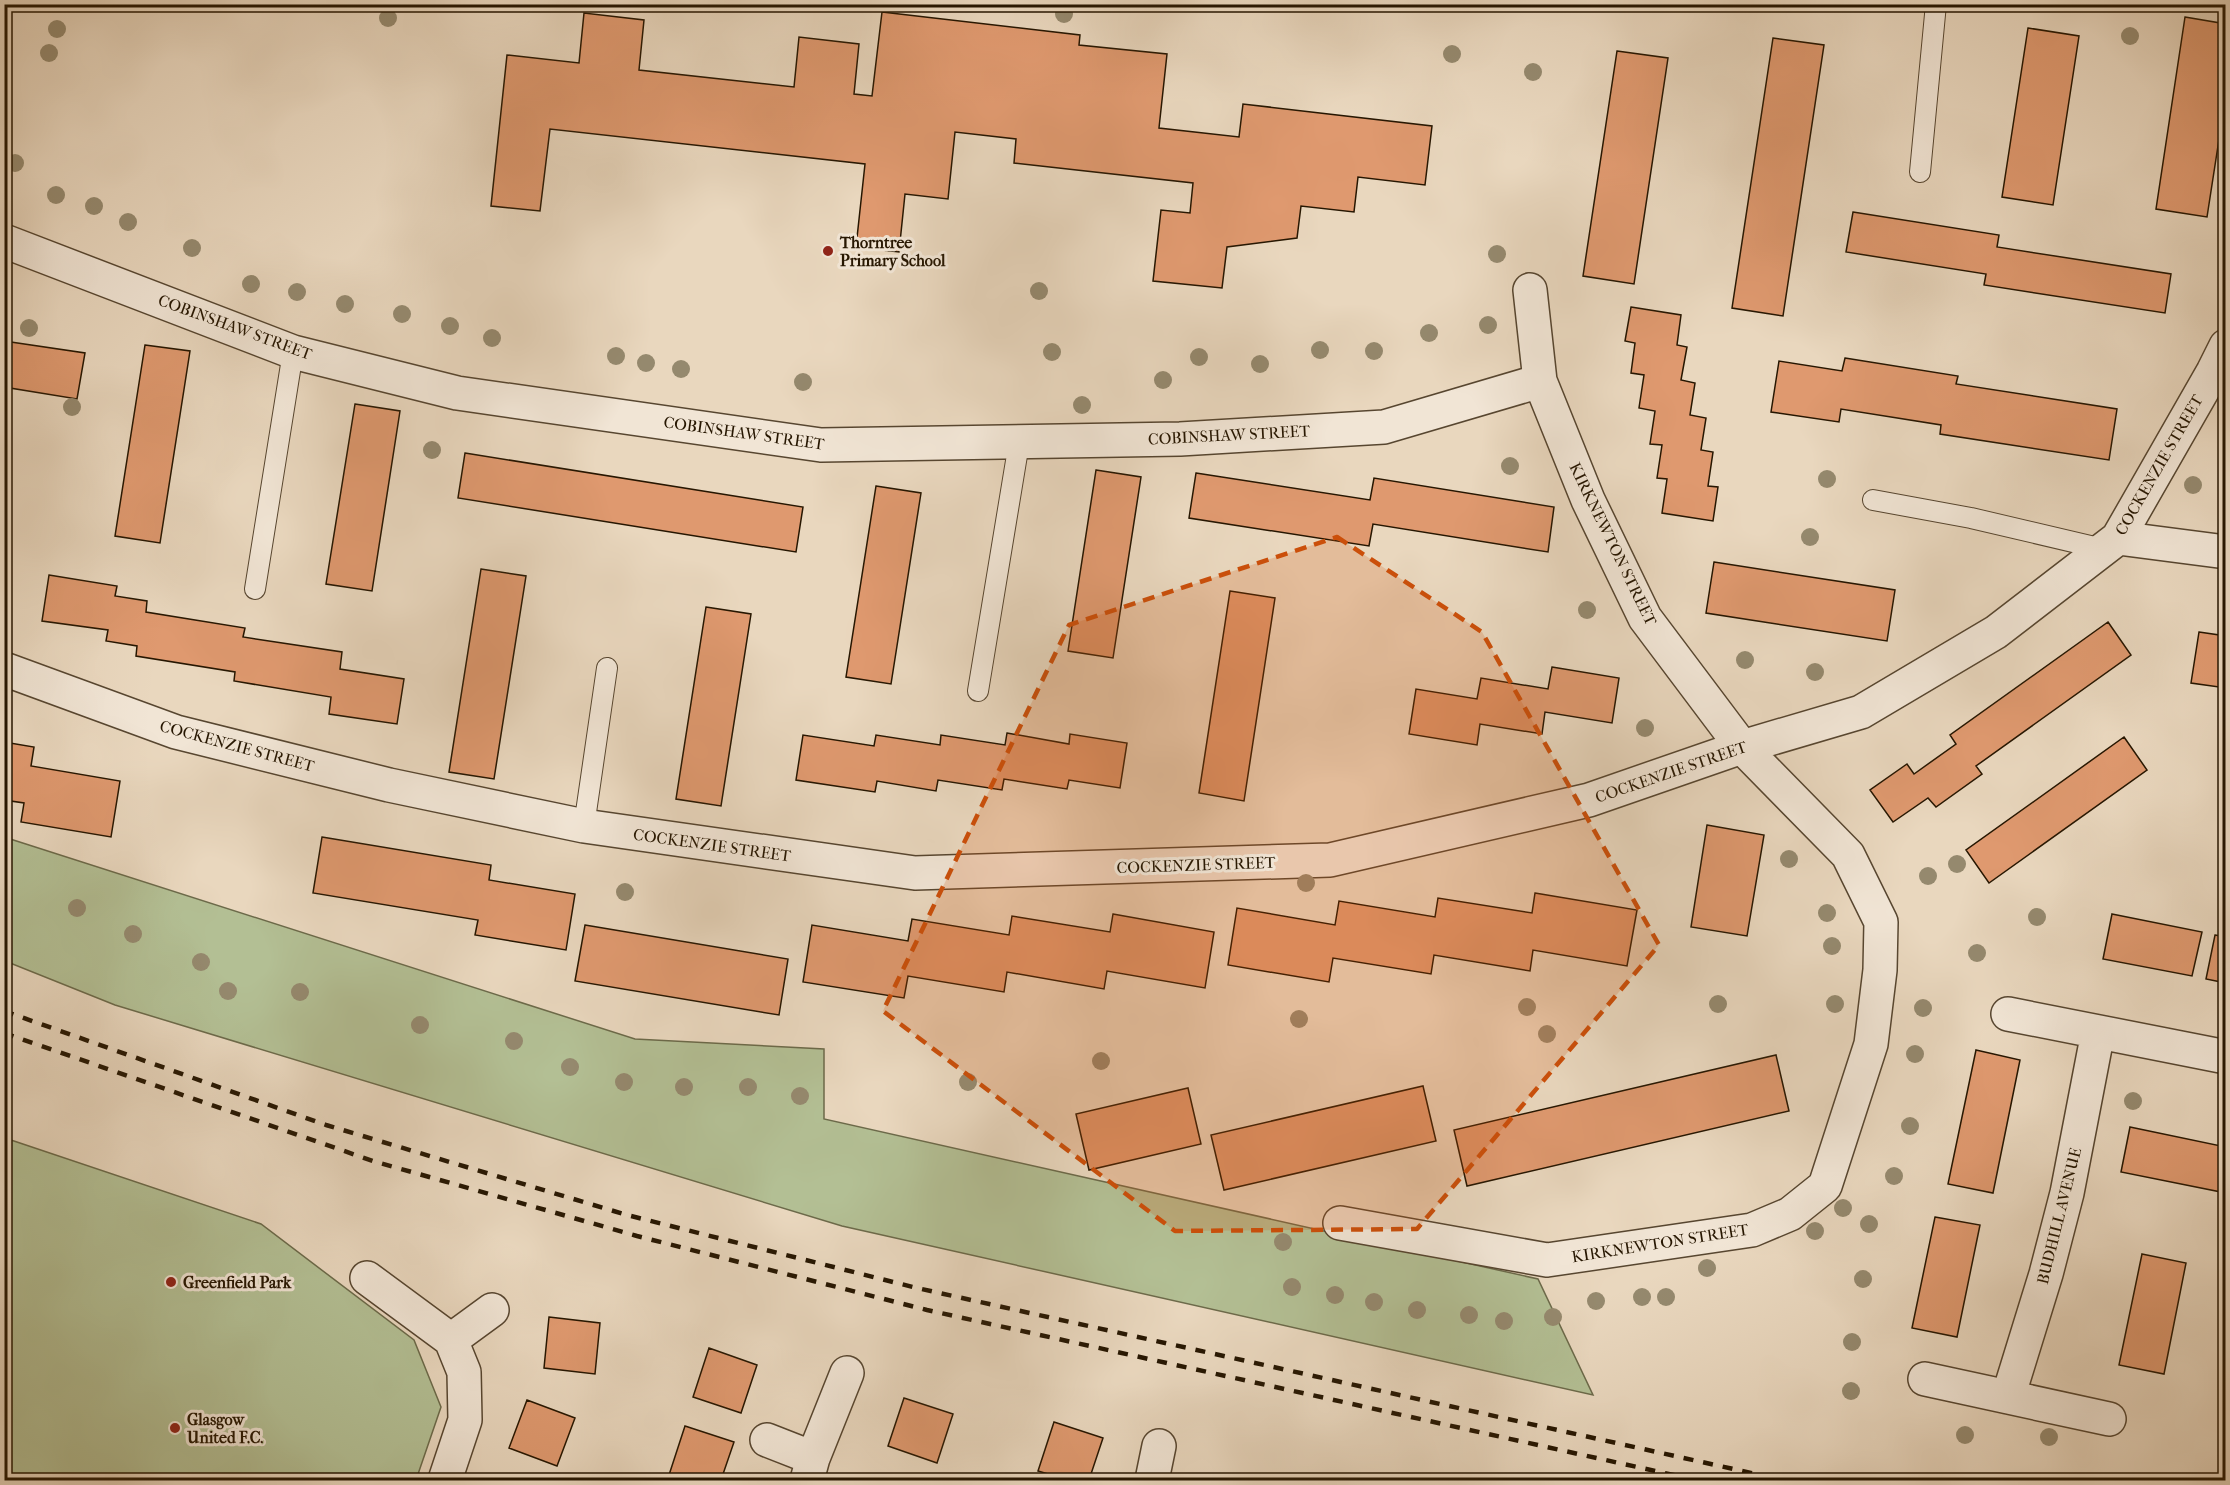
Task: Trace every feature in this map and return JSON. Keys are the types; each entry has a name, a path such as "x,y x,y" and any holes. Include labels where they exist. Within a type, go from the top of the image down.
{"street":[{"name":"COBINSHAW STREET","path":"4,241 293,352 457,393 821,445 1180,439 1384,426 1540,381"},
{"name":"KIRKNEWTON STREET","path":"1340,1223 1547,1260 1752,1230 1790,1214 1826,1186 1871,1044 1880,970 1881,922 1848,855 1742,747 1645,618 1588,500 1540,381 1530,290"},
{"name":"COCKENZIE STREET","path":"4,669 176,732 389,786 584,826 915,873 1330,860 1589,801 1742,747 1862,712 1996,632 2110,544 2213,372 2226,346"},
{"path":"2110,544 2226,552"},
{"path":"2008,1014 2226,1058"},
{"name":"BUDHILL AVENUE","path":"2008,1397 2046,1274 2064,1205 2098,1032"},
{"path":"367,1278 450,1340 464,1372 465,1420 445,1480"},
{"path":"450,1340 492,1310"},
{"path":"767,1440 810,1469 847,1373"},
{"path":"1925,1378 2109,1419"},
{"path":"1152,1480 1159,1446"}],"lane":[{"path":"1920,172 1936,4"},
{"path":"255,589 293,352"},
{"path":"978,691 1019,443"},
{"path":"1873,500 2110,544"},
{"path":"584,826 607,668"}],"highlighted area":[{"path":"1337,537 1482,632 1659,945 1417,1229 1175,1231 883,1011 1069,625"}],"green space":[{"path":"4,837 635,1039 824,1049 824,1119 1538,1279 1593,1395 842,1226 115,1005 5,961"},
{"name":"Greenfield Park","path":"5,1138 261,1224 414,1340 441,1407 416,1480 5,1480"}],"building":[{"path":"882,12 1080,35 1079,45 1167,54 1159,128 1239,137 1243,104 1432,126 1425,185 1358,177 1354,212 1301,206 1297,238 1227,247 1222,288 1153,281 1161,210 1190,213 1193,183 1014,163 1016,139 955,132 948,199 905,194 899,252 856,247 865,164 550,129 540,211 491,206 507,55 579,63 584,13 644,20 639,70 794,87 799,37 859,44 854,94 872,96"},
{"path":"2185,17 2226,24 2226,94 2207,217 2156,209"},
{"path":"2028,28 2079,36 2053,205 2002,197"},
{"path":"1773,38 1824,45 1783,316 1732,308"},
{"path":"1617,51 1668,58 1634,284 1583,276"},
{"path":"1853,212 1999,235 1997,247 2171,274 2165,313 1984,285 1986,274 1846,252"},
{"path":"1631,307 1681,315 1677,345 1687,347 1681,380 1695,383 1690,415 1706,418 1701,450 1713,452 1708,486 1718,487 1713,521 1662,513 1667,479 1657,478 1662,445 1650,444 1655,411 1639,408 1644,375 1631,373 1635,343 1625,341"},
{"path":"4,341 85,353 77,399 4,387"},
{"path":"145,345 190,351 160,543 115,536"},
{"path":"1845,358 1958,376 1956,384 2117,409 2109,460 1940,434 1941,425 1841,409 1839,422 1771,412 1779,361 1842,371"},
{"path":"355,404 400,411 372,591 326,584"},
{"path":"465,453 803,507 796,552 458,498"},
{"path":"1096,470 1141,477 1113,658 1068,651"},
{"path":"1196,473 1370,500 1374,478 1554,507 1548,552 1373,524 1369,546 1189,518"},
{"path":"876,486 921,493 891,684 846,677"},
{"path":"1714,562 1895,590 1887,641 1706,613"},
{"path":"481,569 526,576 494,779 449,772"},
{"path":"49,575 117,586 115,596 147,601 146,612 245,628 243,637 342,652 340,669 404,679 397,724 329,714 331,697 234,681 235,672 136,656 137,646 106,641 108,630 42,621"},
{"path":"1230,591 1275,598 1244,801 1199,793"},
{"path":"706,607 751,614 721,806 676,799"},
{"path":"2108,622 2131,655 1976,766 1982,774 1936,807 1928,798 1893,822 1870,790 1907,764 1914,774 1956,744 1950,735"},
{"path":"2199,632 2226,636 2226,688 2191,683"},
{"path":"1552,667 1619,678 1612,723 1545,712 1542,734 1480,724 1477,745 1409,734 1416,689 1477,699 1481,678 1548,689"},
{"path":"1007,733 1069,744 1070,734 1127,743 1120,788 1069,780 1067,789 1004,779 1002,790 938,780 936,791 877,781 875,792 796,780 803,735 874,746 876,735 940,745 941,735 1005,745"},
{"path":"2124,737 2147,770 1989,883 1966,850"},
{"path":"4,742 34,747 31,766 120,781 111,837 21,822 24,803 4,800"},
{"path":"1707,825 1764,835 1747,936 1691,927"},
{"path":"322,837 491,865 489,880 575,894 566,950 475,935 478,920 313,893"},
{"path":"1535,893 1637,910 1627,966 1533,950 1530,971 1434,955 1431,974 1333,958 1329,982 1228,965 1237,908 1335,925 1339,901 1435,917 1438,898 1532,913"},
{"path":"1113,914 1214,932 1205,988 1107,971 1104,989 1007,972 1004,992 908,976 904,998 803,982 812,925 908,941 912,919 1009,935 1012,916 1110,932"},
{"path":"2112,914 2202,932 2192,976 2103,959"},
{"path":"585,925 788,959 779,1015 575,981"},
{"path":"2215,935 2226,937 2226,983 2206,979"},
{"path":"1976,1050 2020,1060 1993,1193 1948,1184"},
{"path":"1776,1055 1789,1111 1467,1186 1454,1130"},
{"path":"1423,1086 1436,1141 1224,1190 1211,1135"},
{"path":"1188,1088 1201,1144 1089,1170 1076,1114"},
{"path":"2130,1127 2226,1147 2226,1193 2121,1172"},
{"path":"1935,1217 1980,1225 1957,1337 1912,1328"},
{"path":"2142,1254 2186,1263 2164,1374 2119,1365"},
{"path":"549,1317 600,1323 595,1374 544,1368"},
{"path":"709,1348 757,1365 741,1413 693,1397"},
{"path":"904,1398 953,1414 937,1463 888,1446"},
{"path":"527,1400 575,1418 557,1466 509,1448"},
{"path":"1054,1422 1103,1438 1089,1480 1068,1480 1038,1471"},
{"path":"685,1426 734,1442 721,1480 686,1480 669,1475"},
{"path":"880,1475 896,1480 879,1480"},
{"path":"1257,1477 1288,1480 1256,1480"}],"railway":[{"path":"4,1011 326,1125 627,1215 917,1288 1783,1480"},
{"path":"4,1033 373,1161 637,1236 927,1310 1696,1480"}],"place":[{"name":"Thorntree Primary School","path":"828,251"},
{"name":"Greenfield Park","path":"171,1282"},
{"name":"Glasgow United F.C.","path":"175,1428"}]}
